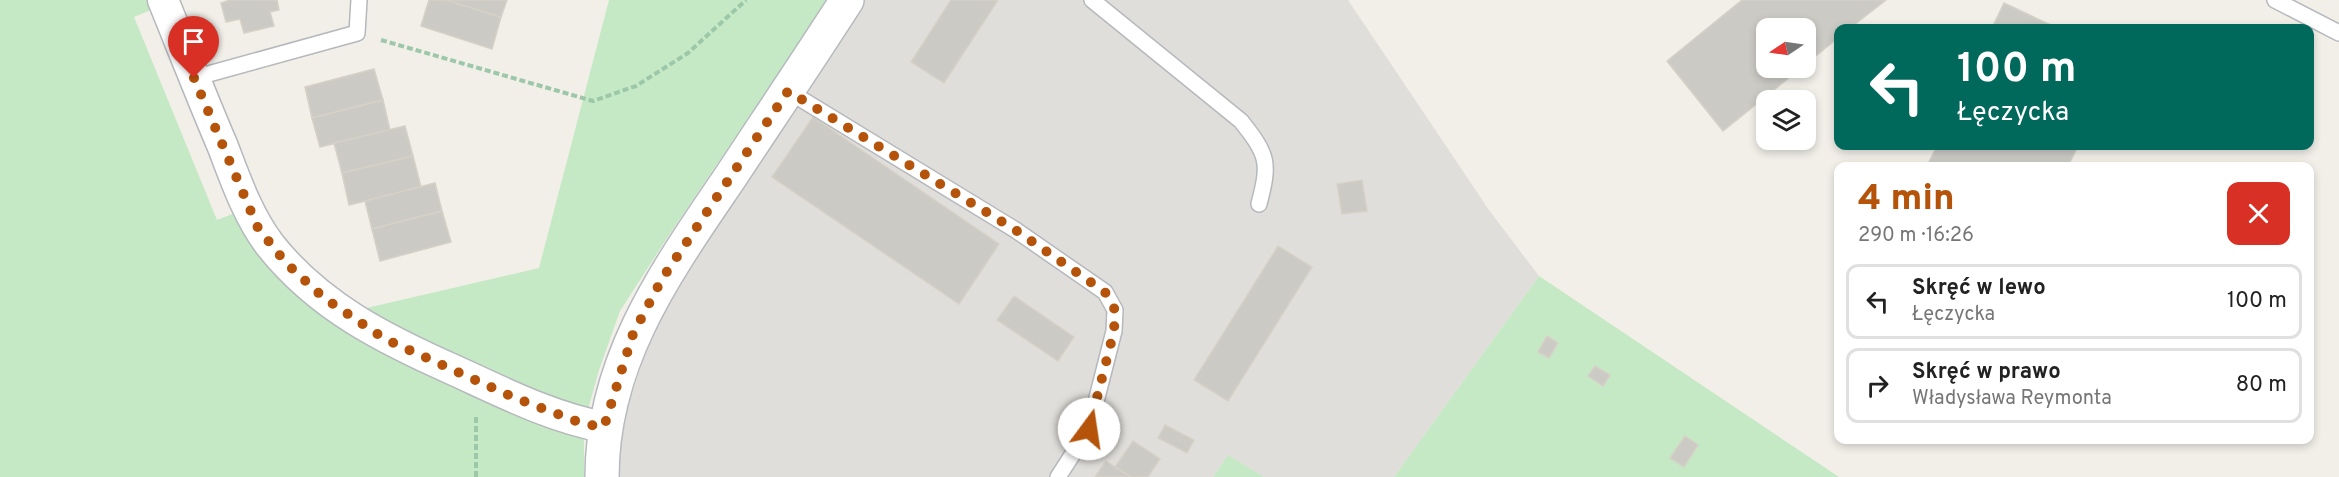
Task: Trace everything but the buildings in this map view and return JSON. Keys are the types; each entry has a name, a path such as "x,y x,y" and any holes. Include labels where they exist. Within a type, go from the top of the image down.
{"street":[{"path":"163,0 248,208 258,228 286,263 324,298 385,339 476,380 584,424 604,427"},
{"path":"602,477 604,427 633,334 662,279 846,0"}],"lane":[{"path":"194,78 357,33 359,0"},
{"path":"1092,0 1241,121 1259,143 1267,172 1259,204"},
{"path":"2275,0 2339,33"},
{"path":"788,91 1014,229 1105,292 1115,310 1114,331 1089,429 1058,477"}],"path":[{"path":"357,33 593,101 636,86 679,58 746,0"},
{"path":"476,380 476,477"}],"shaded area":[{"path":"864,0 1348,0 1489,210 1539,276 1394,477 1264,477 1228,455 1213,477 617,477 621,427 652,333 671,297 790,108"}],"green space":[{"path":"0,0 163,0 165,4 134,17 217,220 248,208 345,313 539,268 609,0 828,0 620,311 599,370 584,424 584,477 0,477"},
{"path":"1539,276 1839,477 1394,477"},
{"path":"1228,455 1264,477 1213,477"}],"route":[{"path":"194,78 258,228 286,263 324,298 385,339 515,398 584,424 604,427 633,334 662,279 788,91 1014,229 1105,292 1115,310 1114,331 1089,429"}]}
